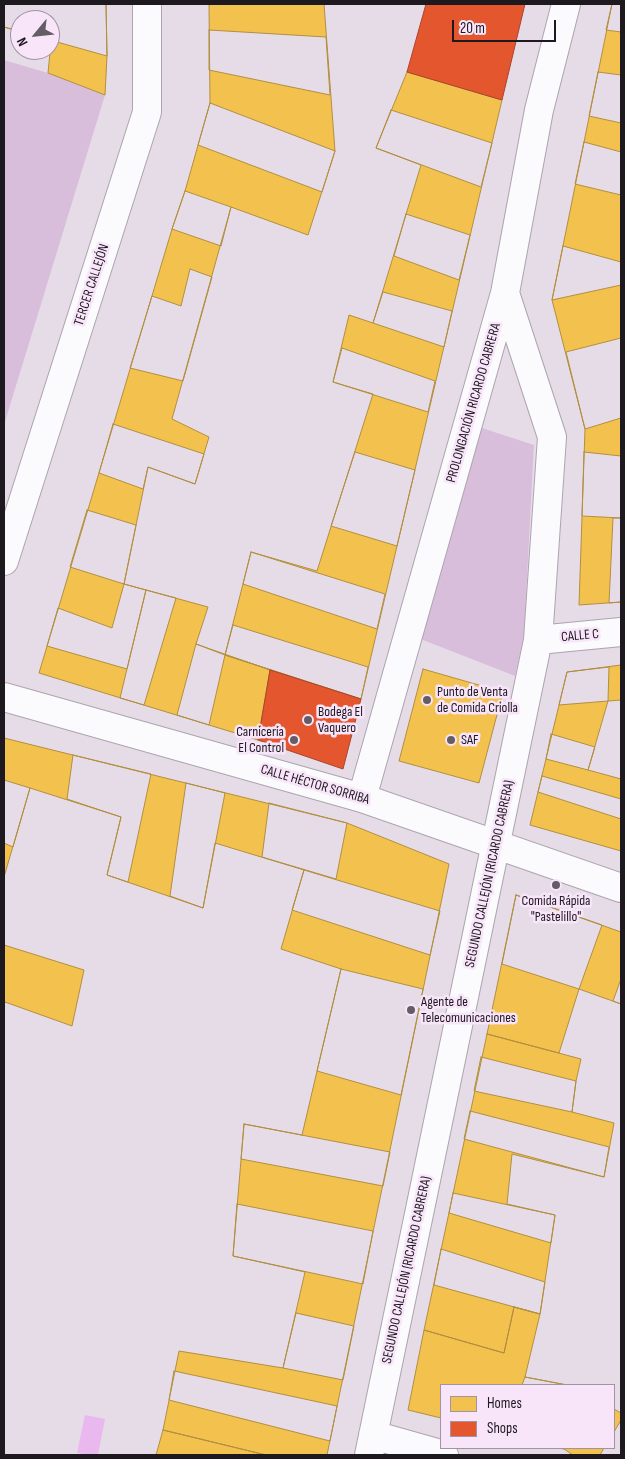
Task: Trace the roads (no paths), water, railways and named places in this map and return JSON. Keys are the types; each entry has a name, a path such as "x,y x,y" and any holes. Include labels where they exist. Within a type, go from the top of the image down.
{"street":[{"name":"TERCER CALLEJÓN","path":"4,561 147,112 147,4"},
{"name":"PROLONGACIÓN RICARDO CABRERA","path":"362,798 505,293 540,110 566,4"},
{"name":"SEGUNDO CALLEJÓN (RICARDO CABRERA)","path":"371,1445 538,640 552,437 505,293"},
{"name":"CALLE C","path":"538,640 621,632"},
{"name":"CALLE HÉCTOR SORRIBA","path":"4,697 362,798 621,888"},
{"path":"371,1445 444,1455"}],"place":[{"name":"Punto de Venta de Comida Criolla","path":"427,700"},
{"name":"Bodega El Vaquero","path":"308,720"},
{"name":"Carnicería El Control","path":"294,740"},
{"name":"SAF","path":"451,740"},
{"name":"Comida Rápida \"Pastelillo\"","path":"556,885"},
{"name":"Agente de Telecomunicaciones","path":"411,1010"}]}
